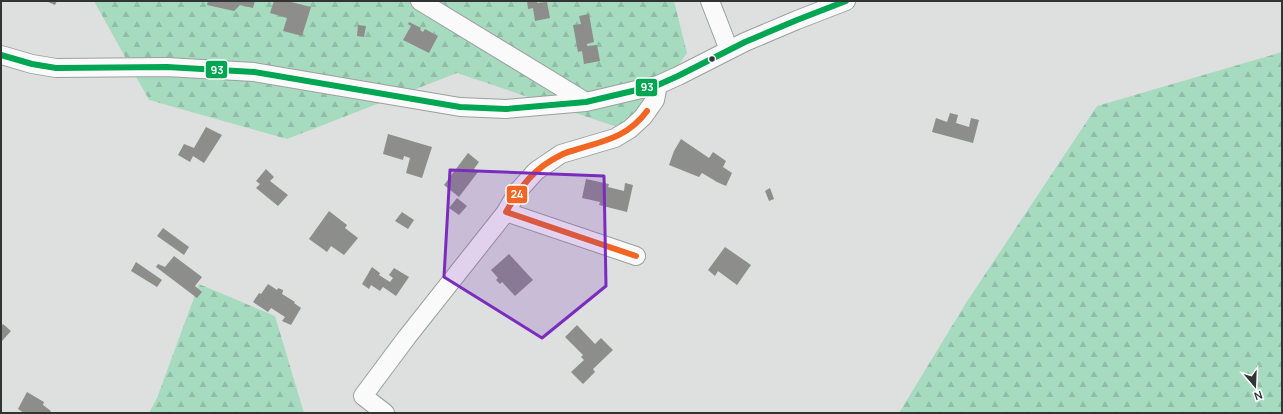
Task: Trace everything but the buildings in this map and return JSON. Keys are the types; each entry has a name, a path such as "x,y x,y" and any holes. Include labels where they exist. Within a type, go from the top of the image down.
{"street":[{"path":"420,1 586,102"},
{"path":"710,1 729,50"},
{"path":"1,55 32,64 56,68 167,67 254,72 460,106 506,109 586,102 658,85 729,50 797,20 846,1"},
{"path":"385,413 363,396 407,337 506,212 518,191 536,171 562,154 615,138 630,129 643,117 655,100 658,85"},
{"path":"506,212 636,256"}],"highlighted area":[{"path":"450,170 604,176 606,286 542,338 444,277"}],"green space":[{"path":"94,1 674,1 687,53 632,132 457,73 287,139 149,100"},
{"path":"1282,52 1282,413 899,413 966,303 1097,106"},
{"path":"199,284 275,316 304,413 149,413 157,398"}],"transit line":[{"name":"93","path":"1,55 32,64 56,68 167,67 254,72 460,107 506,109 586,102 658,85 745,42 846,1"},
{"name":"24","path":"636,256 506,212 523,186 543,166 565,153 607,140 624,132 647,111"}]}
